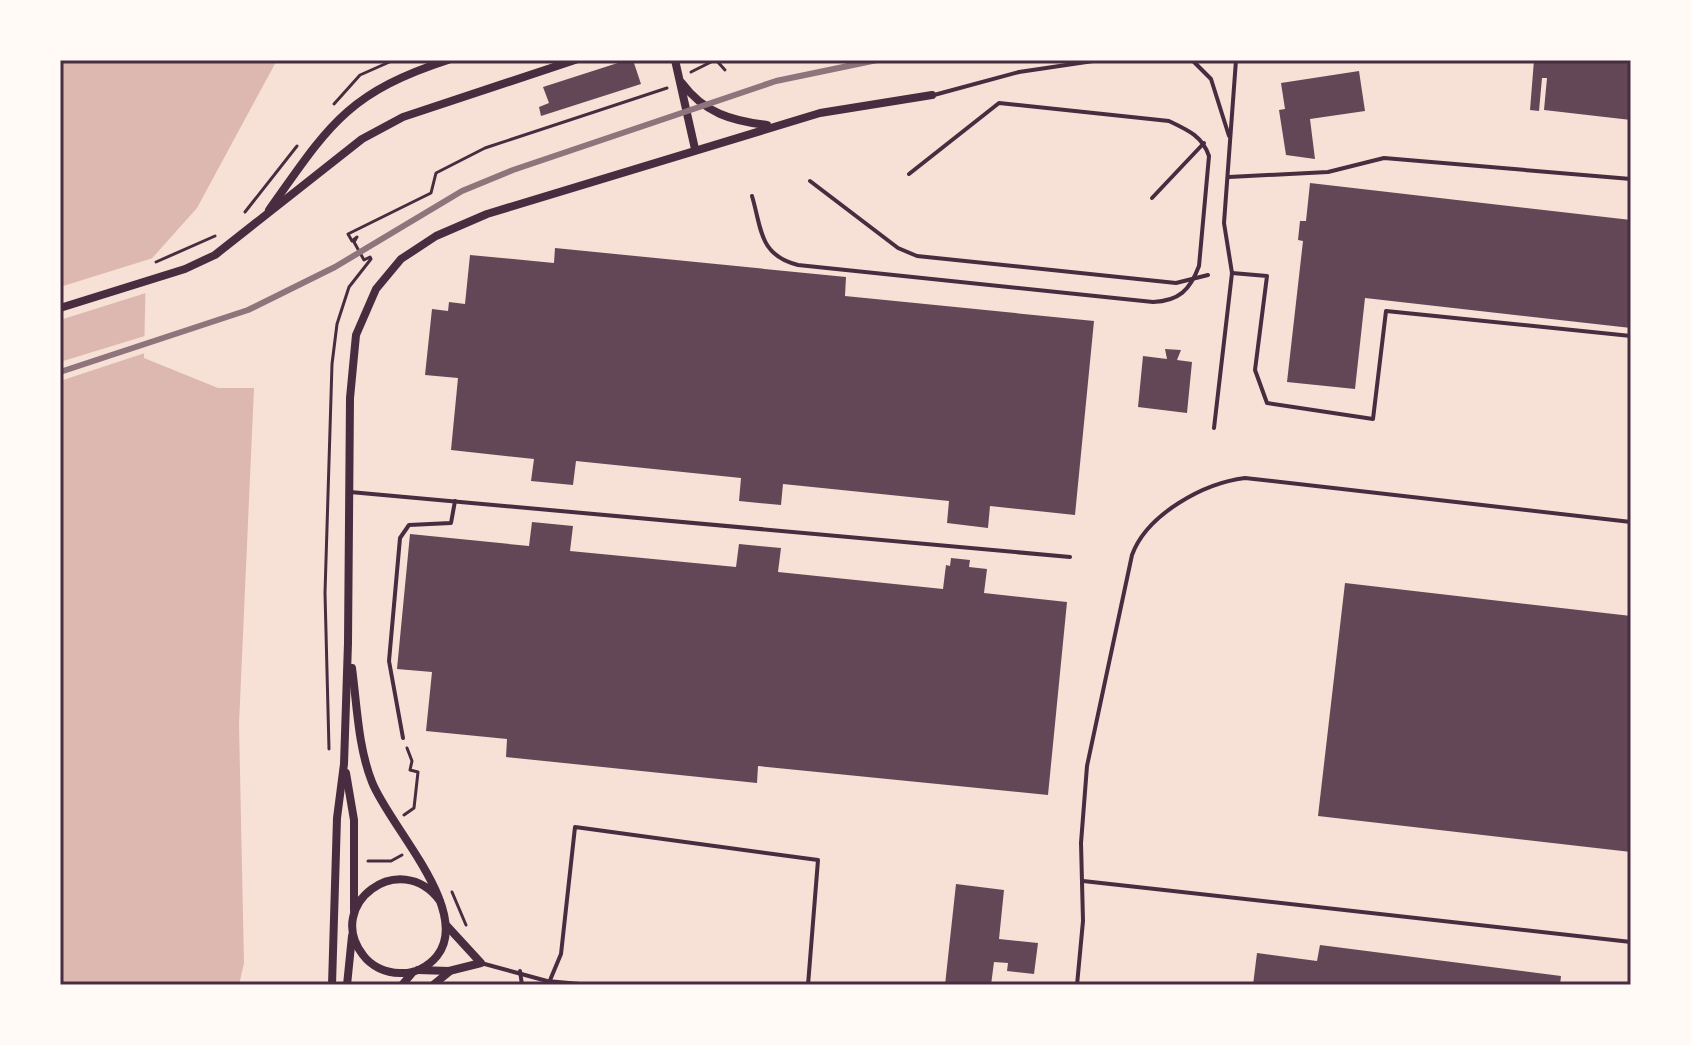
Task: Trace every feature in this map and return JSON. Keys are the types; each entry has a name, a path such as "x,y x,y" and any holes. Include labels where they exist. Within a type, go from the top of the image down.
{"street":[{"path":"262,221 342,114 389,82 448,60"},
{"path":"60,308 159,277 215,255 262,221 330,162 382,127 428,107 575,60"},
{"path":"675,60 695,149"},
{"path":"681,80 701,105 720,115 773,126"},
{"path":"332,985 337,818 344,764 348,643 350,398 356,335 376,289 401,259 466,222 773,126 865,103 932,95"},
{"path":"348,643 370,779 440,901 447,926 481,963 449,971 390,972 372,964 359,950 353,925 363,897 389,880 416,881 440,901"},
{"path":"344,764 354,820 353,925 347,985"},
{"path":"402,985 440,951 447,926"},
{"path":"433,985 449,971"}],"lane":[{"path":"932,95 956,92 1019,72 1100,60"},
{"path":"1192,60 1211,79 1230,138"},
{"path":"1214,428 1232,273 1224,223 1236,60"},
{"path":"752,196 767,250 779,260 798,265 1153,302 1168,302 1182,295 1193,281 1199,266 1209,156 1204,143 1192,131 1169,121 999,103 909,174"},
{"path":"1152,198 1204,143"},
{"path":"1229,177 1328,172 1384,158 1519,167 1631,179"},
{"path":"810,181 898,248 917,256 1176,283 1208,275"},
{"path":"1232,273 1267,276 1255,370 1267,403 1373,419 1386,311 1631,336"},
{"path":"1077,985 1087,766 1129,563 1142,536 1193,496 1220,483 1254,478 1631,522"},
{"path":"347,492 1070,557"},
{"path":"403,738 389,661 400,538 409,525 451,523 455,501"},
{"path":"548,983 561,954 575,827 818,860 808,985"},
{"path":"1083,881 1631,942"},
{"path":"481,963 520,971 548,983 591,985"},
{"path":"520,971 522,985"}],"path":[{"path":"325,114 360,75 394,60"},
{"path":"436,173 485,148 681,80 716,60 725,70"},
{"path":"242,217 299,143"},
{"path":"155,263 220,234"},
{"path":"403,738 412,761 410,770 418,772 414,808 404,815"},
{"path":"361,861 391,861 406,853"}],"shaded area":[{"path":"60,60 277,60 197,208 146,265 144,358 218,388 254,388 239,724 244,963 239,985 60,985"}],"pier":[{"path":"153,258 149,292 60,320 60,287"},
{"path":"148,335 148,352 60,381 60,362"}],"building":[{"path":"633,60 641,84 541,116 539,107 549,103 543,87"},
{"path":"1534,60 1631,60 1631,120 1544,110 1547,78 1542,78 1539,111 1530,110"},
{"path":"1359,71 1365,111 1310,119 1315,159 1286,155 1279,110 1285,109 1281,83"},
{"path":"1310,183 1631,220 1631,328 1365,298 1355,389 1287,382 1303,241 1298,240 1300,221 1306,221"},
{"path":"555,248 846,277 845,296 1094,321 1075,515 990,506 988,528 947,523 949,501 783,484 781,505 739,501 741,478 576,461 573,485 531,481 534,459 451,450 458,378 425,375 432,309 448,311 449,302 465,304 470,255 554,263"},
{"path":"1165,349 1181,350 1177,360 1192,362 1187,413 1138,407 1143,356 1167,359"},
{"path":"532,522 573,526 570,551 736,567 739,544 781,548 778,572 943,589 946,565 950,566 951,558 970,560 969,567 987,569 984,593 1067,602 1048,795 758,766 757,783 506,757 507,739 426,731 432,672 397,669 410,534 529,546"},
{"path":"1345,583 1631,616 1631,852 1318,816"},
{"path":"956,884 1004,890 999,939 1038,943 1034,974 1007,971 1008,963 994,962 991,985 945,985"},
{"path":"1320,945 1561,976 1560,985 1253,985 1257,953 1317,961"}],"railway":[{"path":"60,372 248,310 335,267 462,191 513,170 776,81 877,60"}]}
